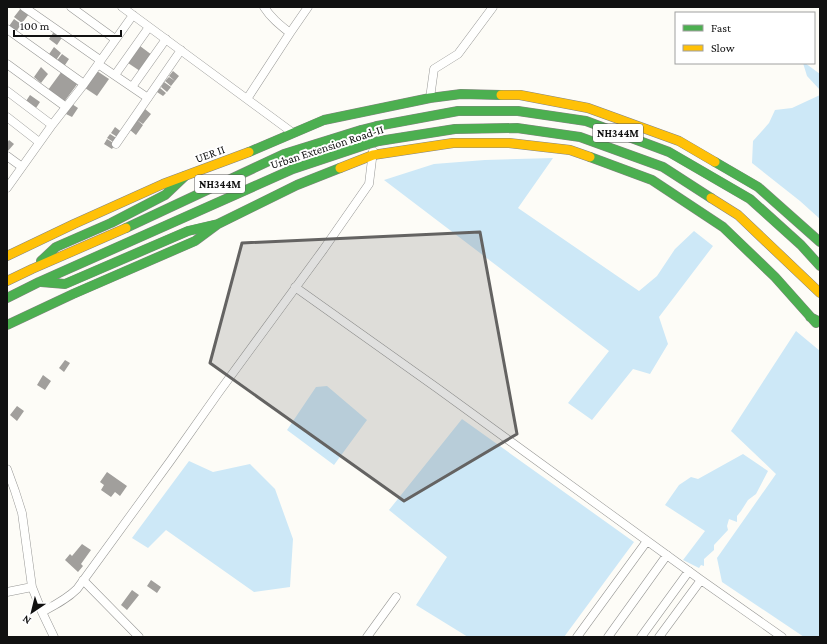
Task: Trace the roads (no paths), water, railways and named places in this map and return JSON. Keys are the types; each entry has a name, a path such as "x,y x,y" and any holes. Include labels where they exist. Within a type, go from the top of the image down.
{"main road":[{"name":"UER II","path":"7,256 163,184 240,156 324,120 430,98 461,94 520,95 588,108 679,141 758,187 820,242"},
{"name":"Urban Extension Road-II","path":"7,281 130,226 284,154 375,126 458,111 518,111 586,121 669,152 750,198 801,245 820,266"},
{"name":"Urban Extension Road-II","path":"7,298 39,282 293,169 372,143 456,129 517,128 580,136 663,167 738,215 820,293"},
{"path":"7,325 73,294 195,241 218,224 297,185 373,155 453,144 509,143 570,150 652,180 723,227 775,277 820,328"},
{"path":"32,269 56,247 111,223 165,195 185,176"},
{"path":"39,282 65,284 188,231 218,224"},
{"path":"810,317 820,322"}],"street":[{"path":"24,7 148,98"},
{"path":"71,7 115,39"},
{"path":"122,7 293,133"},
{"path":"264,7 275,21 290,33"},
{"path":"247,99 308,7"},
{"path":"430,98 434,69 458,54 493,7"},
{"path":"7,188 39,142 84,84 133,15"},
{"path":"115,75 149,27"},
{"path":"7,29 84,84"},
{"path":"132,87 166,39"},
{"path":"116,144 181,50"},
{"path":"7,64 66,107"},
{"path":"7,91 52,125"},
{"path":"42,612 69,596 77,588 323,250 369,184 373,155 372,143 375,126 373,110"},
{"path":"7,117 39,142"},
{"path":"7,156 22,167"},
{"path":"295,287 782,637"},
{"path":"7,469 16,491 22,513 32,587 54,637"},
{"path":"577,637 647,541"},
{"path":"608,637 667,555"},
{"path":"641,637 689,571"},
{"path":"83,580 139,637"},
{"path":"659,637 701,580"},
{"path":"7,592 32,587"},
{"path":"367,637 396,597"}],"water":[{"path":"803,64 806,64 820,74 820,90 807,76"},
{"path":"820,95 820,219 752,163 753,141 769,123 775,110 792,108"},
{"path":"553,158 518,208 639,291 657,276 675,249 694,231 713,246 659,317 668,344 650,374 633,369 592,420 568,403 609,351 384,180 434,164 485,160"},
{"path":"796,331 820,351 820,637 804,637 722,582 717,558 776,474 731,431"},
{"path":"327,386 367,420 334,465 287,430 316,387"},
{"path":"462,419 634,542 564,637 468,637 416,605 447,557 389,510"},
{"path":"743,454 768,471 756,494 748,500 737,516 737,522 729,519 727,526 728,530 714,545 714,550 704,559 704,566 701,565 699,568 683,560 705,531 665,505 679,485 691,477 698,479"},
{"path":"189,461 213,472 250,464 275,489 293,539 290,587 254,592 166,530 148,548 132,538"}]}
